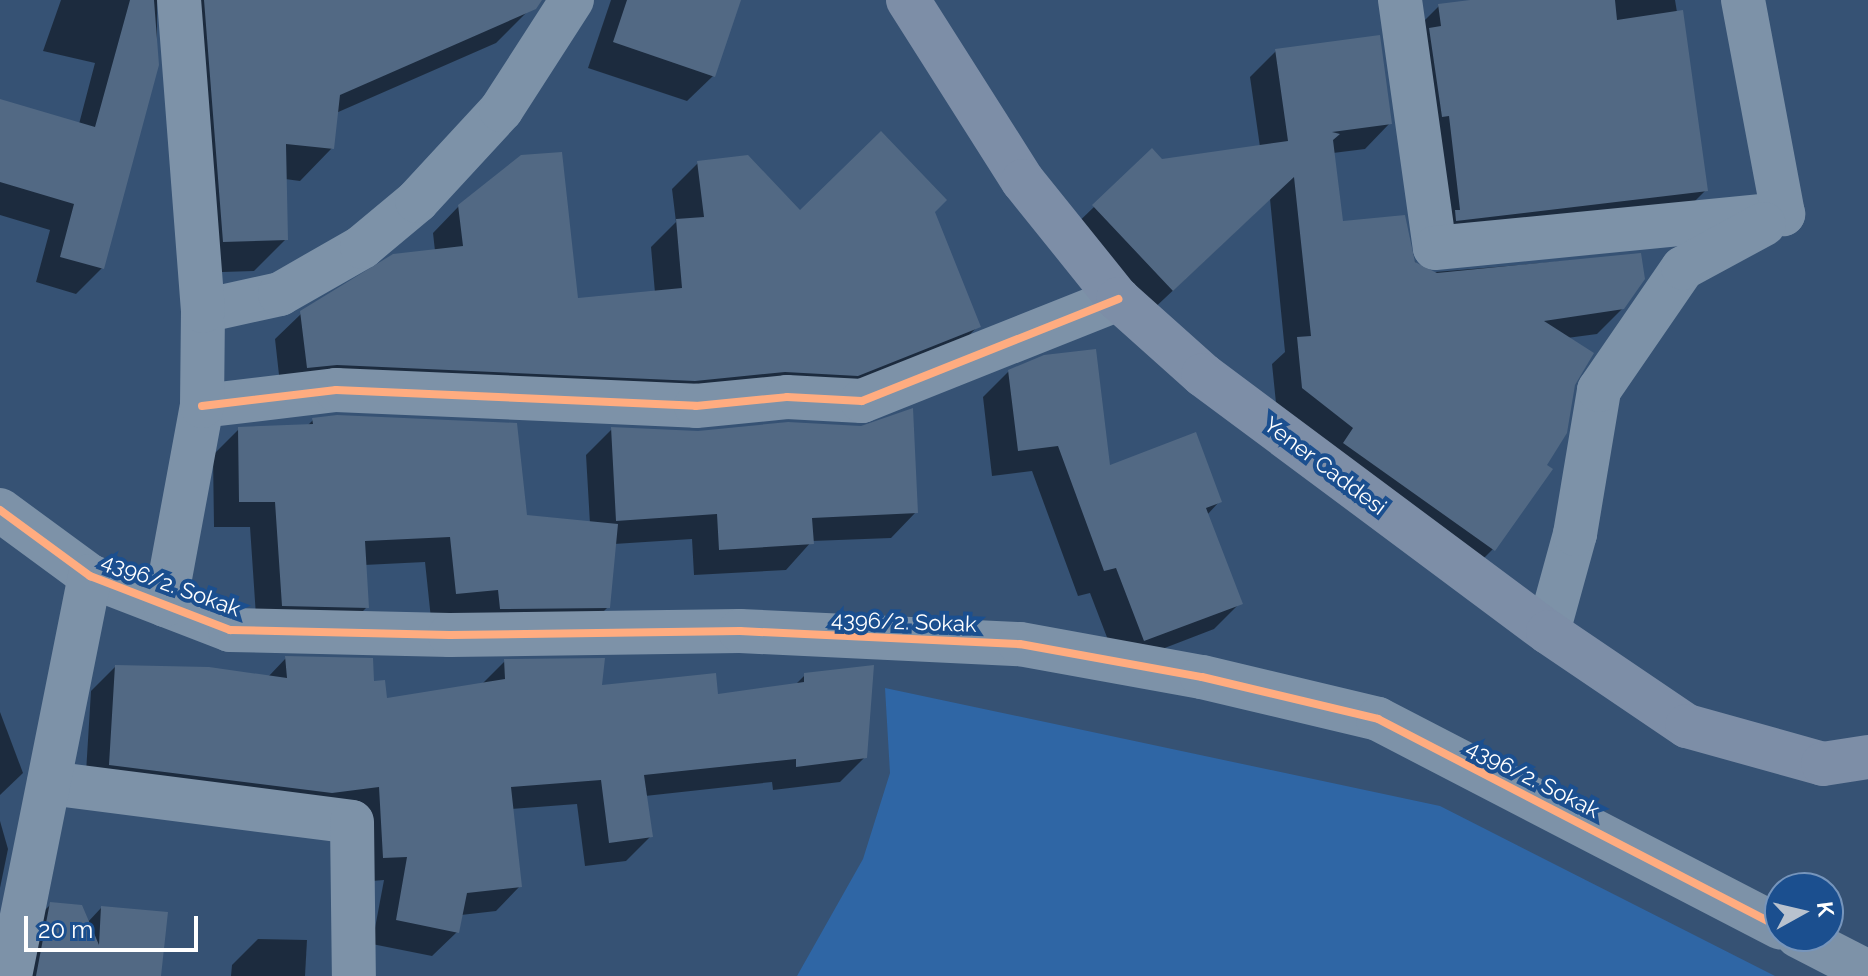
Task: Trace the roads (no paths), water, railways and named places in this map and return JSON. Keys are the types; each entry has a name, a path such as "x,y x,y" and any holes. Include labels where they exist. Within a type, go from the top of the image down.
{"main road":[{"name":"Yener Caddesi","path":"908,0 1023,181 1118,299 1203,375 1548,632 1687,726 1823,764 1868,757"}],"street":[{"path":"165,605 202,406 203,311 179,0"},
{"path":"203,311 280,294 362,247 417,201 501,110 572,0"},
{"path":"1400,0 1435,248 1783,214"},
{"path":"1743,0 1783,214"},
{"path":"1548,632 1575,534 1599,390 1683,268 1783,214"},
{"path":"202,406 336,390 696,406 787,397 862,401 1118,299"},
{"name":"4396/2. Sokak","path":"0,510 90,576 230,630 450,635 740,631 1020,644 1202,677 1378,719 1764,919"},
{"path":"10,976 90,576"},
{"path":"49,783 352,822 354,976"},
{"path":"1829,952 1868,972"}]}
